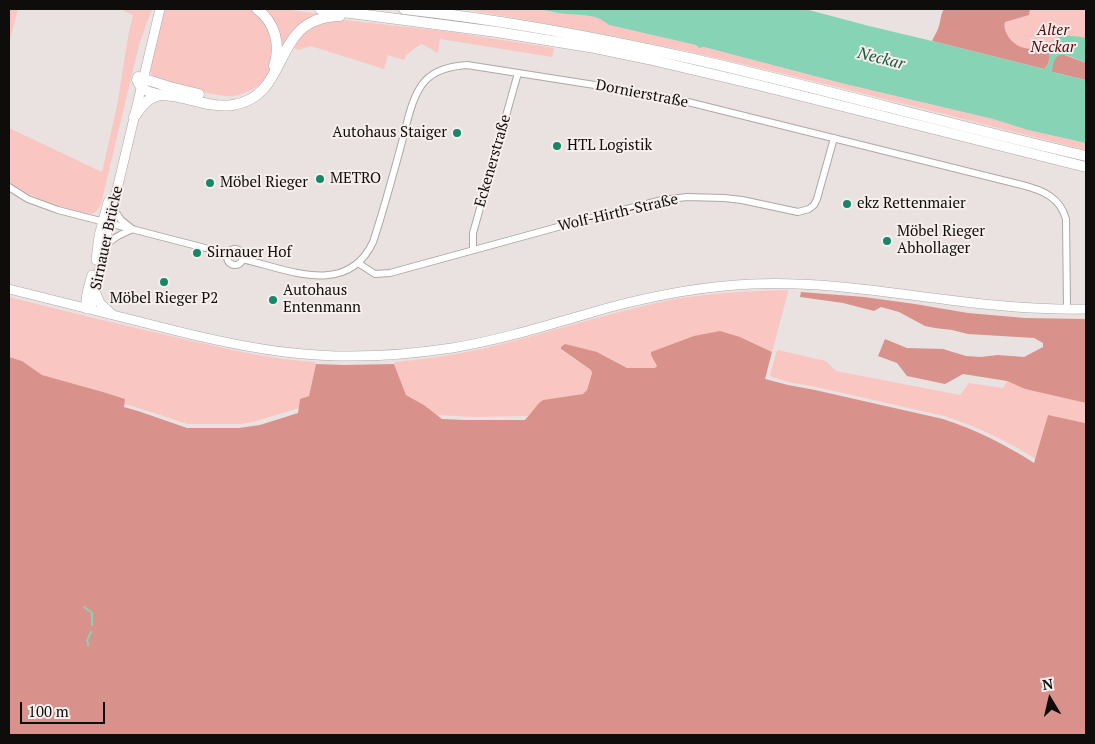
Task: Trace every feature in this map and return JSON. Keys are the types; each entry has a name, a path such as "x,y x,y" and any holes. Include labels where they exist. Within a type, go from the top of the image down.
{"highway":[{"path":"140,80 222,100 236,99 252,92 262,85 270,75 275,63 277,50 272,26 265,15 257,9"},
{"path":"320,9 497,32 648,59 1086,167"},
{"path":"404,9 461,16 596,38 819,89 1086,156"},
{"path":"441,9 461,16"},
{"path":"140,80 149,92 220,105 234,105 248,101 266,86 291,41 305,26 315,20 326,17 365,14"},
{"path":"134,117 146,101 165,95"}],"main road":[{"name":"Sirnauer Brücke","path":"87,309 86,305 104,249 106,222 159,9"},
{"name":"Sirnauer Brücke","path":"91,290 99,236 113,208 134,117 140,80"},
{"path":"9,289 211,339 269,350 319,356 404,354 455,347 509,335 650,298 710,288 751,284 829,285 983,304 1032,308 1086,309"},
{"path":"66,304 79,300 91,290 100,304 114,316"}],"street":[{"name":"Dornierstraße","path":"242,259 321,276 344,272 358,263 366,256 373,242 419,89 424,82 438,71 449,67 474,66 671,99 1034,188 1050,195 1059,204 1066,219 1067,309"},
{"name":"Eckenerstraße","path":"473,249 473,233 518,73"},
{"name":"Wolf-Hirth-Straße","path":"358,263 373,273 387,273 639,205 669,199 696,197 724,198 793,211 806,211 814,205 817,199 834,138"},
{"path":"9,187 48,207 205,248"},
{"path":"113,208 121,220 133,229"},
{"path":"104,249 111,240 133,229"}],"green space":[{"path":"9,9 18,9 9,44"},
{"path":"120,9 152,9 139,45 101,204 98,209 88,214 42,200 9,182 9,128 102,172 117,106 133,15"},
{"path":"164,9 253,9 273,35 272,62 267,76 258,86 246,93 233,96 193,90 154,77 149,68"},
{"path":"262,9 283,9 320,14 280,57"},
{"path":"463,9 539,9 558,13 594,16 602,19 609,25 1086,143 1086,150 686,51"},
{"name":"Alter Neckar","path":"944,9 1086,9 1086,80 932,41"},
{"path":"336,19 451,32 554,48 552,57 440,39 438,53 421,44 406,55 404,60 388,55 384,69 311,46 298,50 291,46 309,26"},
{"path":"788,290 772,352 740,337 651,355 657,366 655,368 627,368 597,352 561,350 591,370 587,390 583,394 543,400 528,416 472,417 437,415 406,395 394,364 396,362 482,349 670,300 729,293"},
{"path":"9,297 229,349 263,356 314,362 316,364 309,396 300,399 299,408 241,424 187,424 124,404 124,399 42,375 22,361 9,357"},
{"path":"778,350 826,361 836,371 960,395 969,383 1003,388 1007,381 1025,389 1086,403 1085,423 1048,415 1036,459 991,434 944,416 772,377 770,375"}],"shaded area":[{"path":"944,9 1030,9 1029,15 1005,22 1004,26 1009,37 1021,47 1049,51 1047,65 1044,69 932,41"},
{"path":"1062,54 1086,63 1086,80 1052,72 1055,58"},
{"path":"801,292 864,297 968,313 1025,318 1086,319 1086,403 1025,389 1007,381 963,374 945,384 907,376 897,363 878,356 885,339 907,348 943,349 966,356 998,355 1024,357 1043,347 1043,343 1034,338 968,334 935,328 925,326 899,312 881,307 874,311 843,303 800,297"},
{"path":"720,331 740,337 772,352 765,379 943,419 990,438 1034,463 1048,415 1085,423 1086,418 1086,735 9,735 9,357 22,361 42,375 125,399 124,407 187,428 239,428 260,425 298,413 300,399 309,396 316,364 394,364 406,395 424,405 442,419 525,420 543,400 583,394 587,390 592,373 591,370 561,349 565,344 597,352 627,368 655,368 657,366 651,352 694,336"}],"water":[{"name":"Neckar","path":"539,9 805,9 1044,69 1049,62 1050,49 1054,42 1062,35 1086,38 1086,63 1068,56 1059,55 1053,64 1052,72 1086,80 1086,143 609,25 591,16"}],"waterway":[{"path":"84,607 92,613 92,625"},
{"path":"87,641 91,632"}],"tunnel":[{"path":"205,248 227,255"}],"place":[{"name":"Autohaus Staiger","path":"457,133"},
{"name":"HTL Logistik","path":"557,146"},
{"name":"METRO","path":"320,179"},
{"name":"Möbel Rieger","path":"210,183"},
{"name":"ekz Rettenmaier","path":"847,204"},
{"name":"Möbel Rieger Abhollager","path":"887,241"},
{"name":"Sirnauer Hof","path":"197,253"},
{"name":"Möbel Rieger P2","path":"164,282"},
{"name":"Autohaus Entenmann","path":"273,300"}]}
